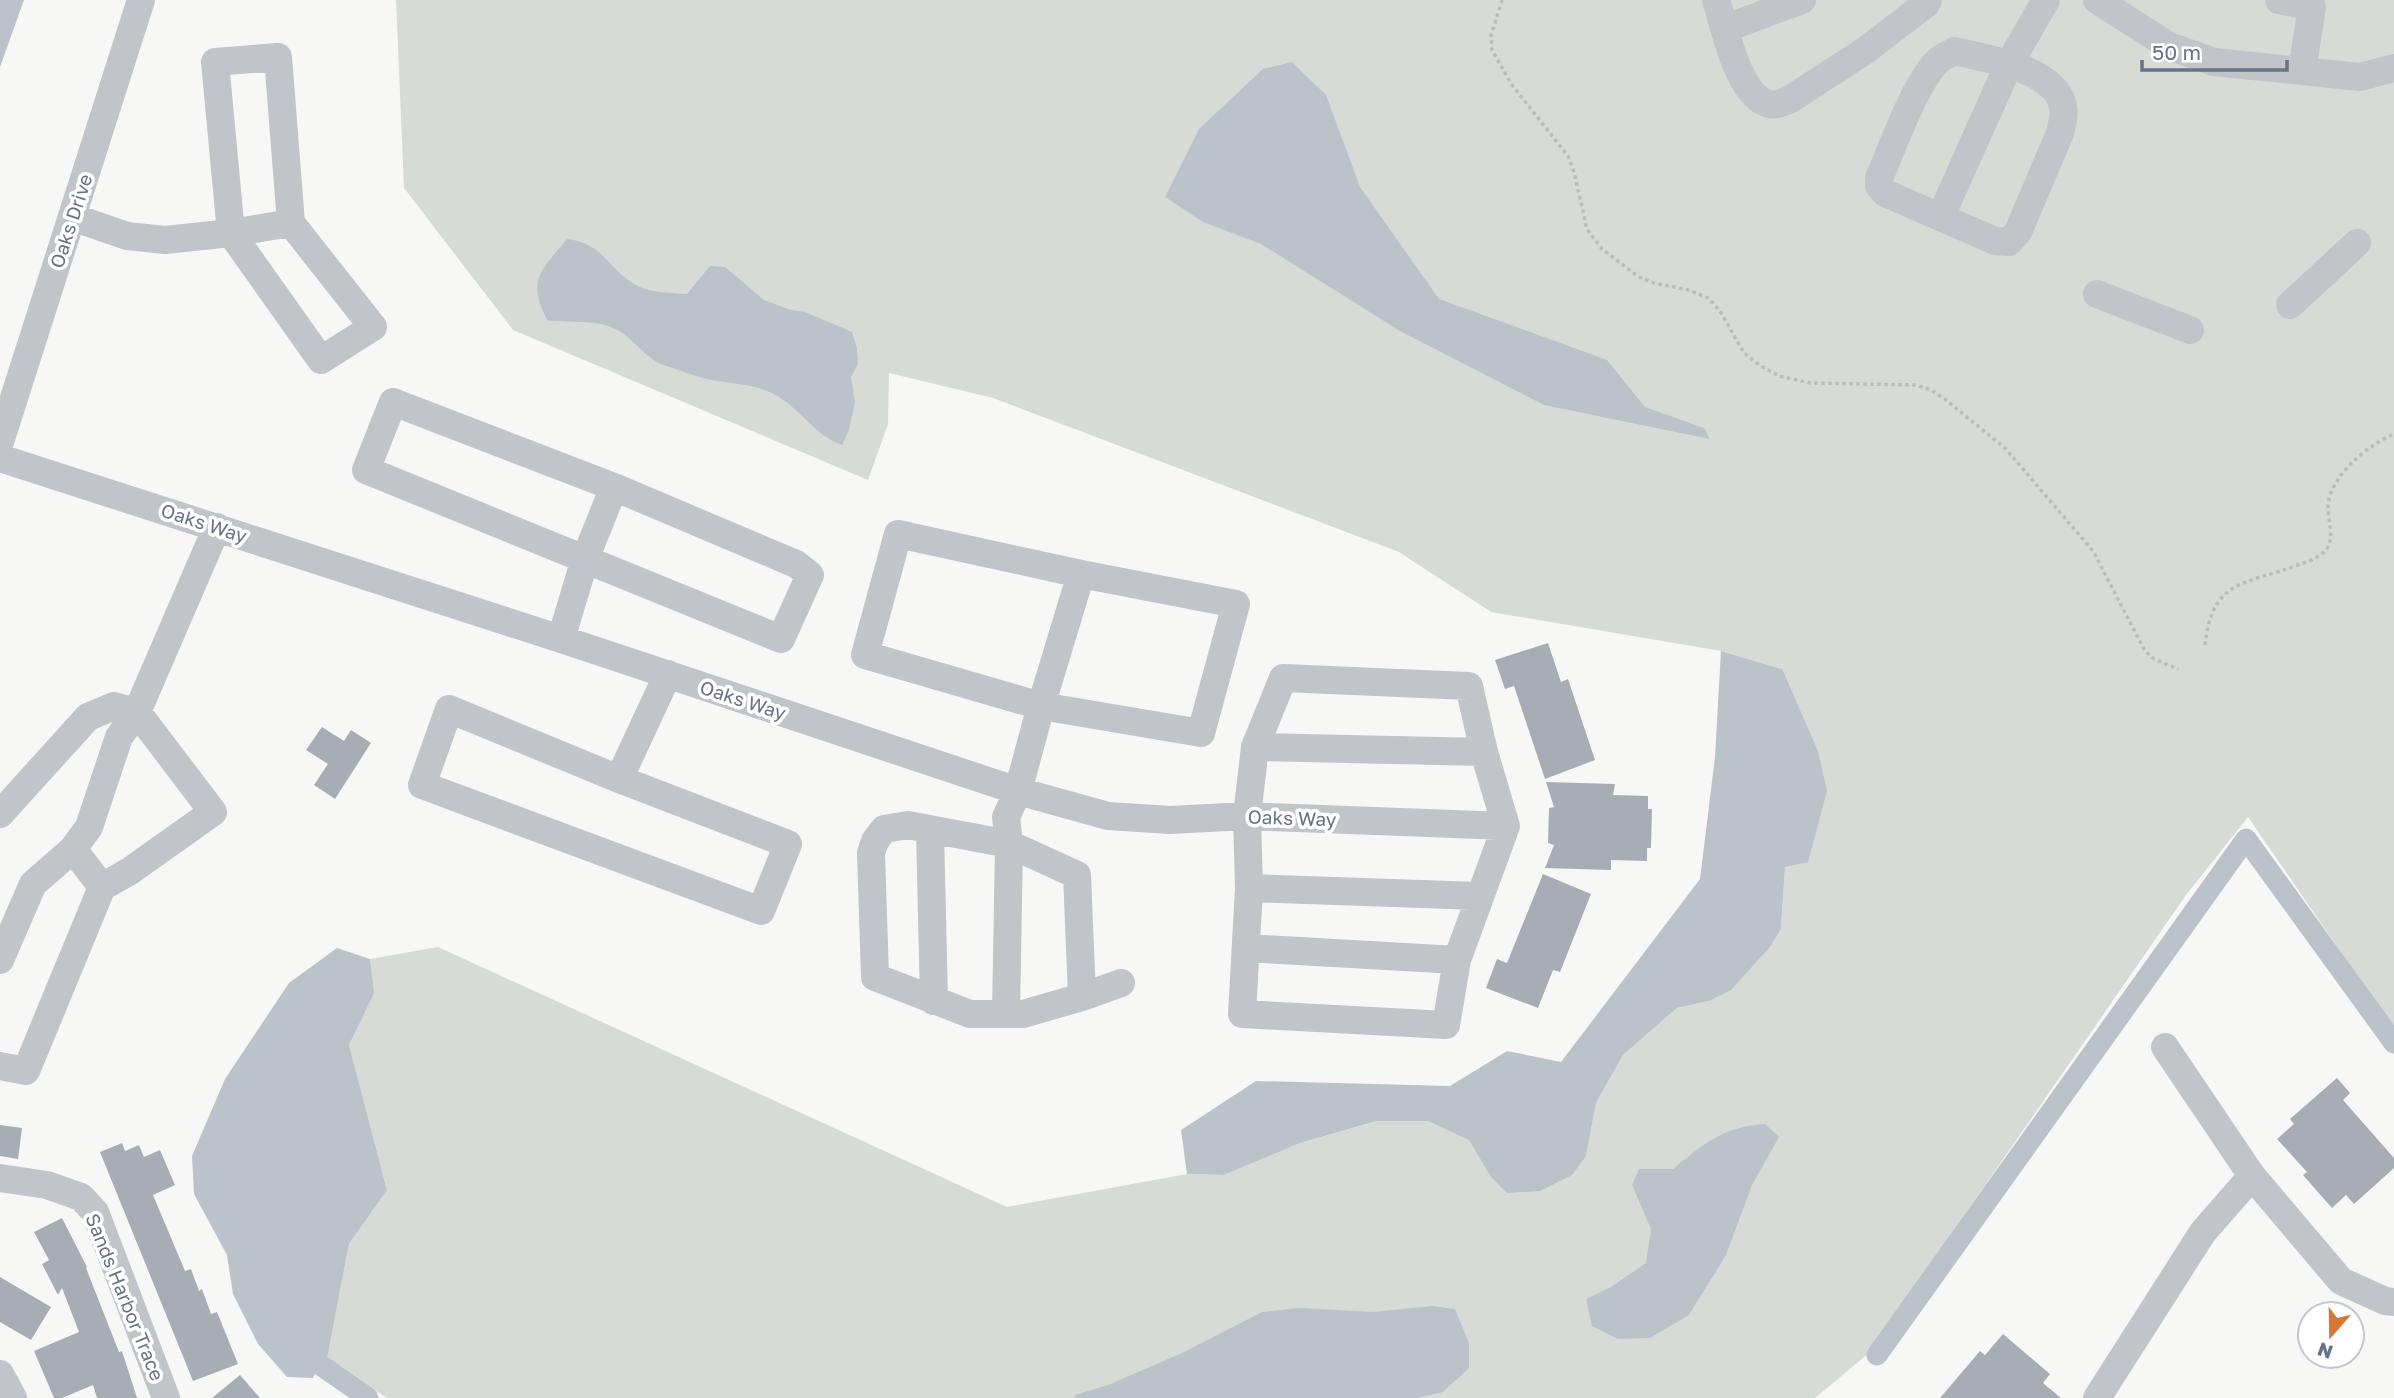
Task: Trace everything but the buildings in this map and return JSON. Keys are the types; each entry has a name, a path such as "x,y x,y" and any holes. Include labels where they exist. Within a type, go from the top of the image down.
{"street":[{"name":"Oaks Drive","path":"0,442 141,0"},
{"path":"1716,0 1733,59 1749,88 1768,104 1789,100 1866,50 1928,0"},
{"path":"1726,28 1802,0"},
{"path":"1941,216 2009,65 2046,0"},
{"path":"2279,0 2312,7 2302,71"},
{"path":"2115,5 2169,46 2214,62 2360,77 2394,68"},
{"path":"1955,51 2009,65 2038,76 2050,84 2063,104 2064,117 2060,133 2018,232 2010,242 1995,241 1885,193 1880,186 1880,178 1918,91 1927,74 1940,59 1955,51"},
{"path":"278,57 291,223 373,327 321,360 231,233 215,62 278,57"},
{"path":"72,217 127,236 165,240 291,223"},
{"path":"2290,305 2357,243"},
{"path":"2097,294 2190,330"},
{"path":"393,402 614,487 796,564 810,575 781,639 366,470 393,402"},
{"name":"Oaks Way","path":"0,458 668,674 1018,791 1108,816 1170,820 1247,816 1506,826"},
{"path":"561,639 585,559 614,487"},
{"path":"0,960 33,884 72,849 89,827 119,737 137,712 217,527"},
{"path":"898,534 1082,574 1236,604 1201,733 1041,706 865,655 898,534"},
{"path":"1006,1014 1009,844 1006,817 1018,791 1082,574"},
{"path":"619,779 668,674"},
{"path":"1283,678 1469,687 1484,752 1506,826 1457,960 1446,1025 1241,1014 1249,888 1247,816 1255,747 1283,678"},
{"path":"0,814 88,717 114,706 137,712 213,812 130,871 102,887 26,1071 0,1066"},
{"path":"449,709 619,779 788,844 761,911 422,785 449,709"},
{"path":"1255,747 1484,752"},
{"path":"1082,997 1077,875 1009,844 908,825 884,829 875,841 871,853 875,977 970,1014 1023,1014 1082,997 1121,983"},
{"path":"930,831 934,1001"},
{"path":"72,849 102,887"},
{"path":"1249,888 1479,896"},
{"path":"1247,948 1457,960"},
{"path":"2165,1047 2252,1177 2341,1281 2385,1301 2394,1302"},
{"path":"2097,1398 2203,1232 2252,1177"},
{"name":"Sands Harbor Trace","path":"0,1178 47,1185 81,1197 96,1212 166,1398"},
{"path":"0,1374 13,1398"}],"path":[{"path":"1502,0 1490,43 1495,58 1512,85 1568,156 1587,229 1602,249 1639,277 1689,290 1708,298 1720,311 1744,353 1779,376 1810,383 1916,385 1931,390 1946,400 2005,448 2057,508 2099,560 2145,651 2154,659 2178,669"},
{"path":"2204,645 2211,612 2228,590 2305,563 2325,551 2330,538 2329,500 2340,476 2372,445 2394,434"}],"shaded area":[{"path":"0,0 24,0 0,67"},
{"path":"396,0 2394,0 2394,1029 2248,817 2186,895 1869,1353 1815,1398 387,1398 327,1359 349,1244 387,1190 349,1045 373,993 370,959 438,947 1007,1207 1187,1174 1224,1175 1300,1143 1378,1121 1428,1121 1469,1139 1491,1177 1586,1156 1596,1103 1623,1055 1677,1008 1709,1001 1781,929 1785,867 1782,669 1721,651 1491,612 1399,552 993,398 889,373 888,424 868,480 513,330 404,188"},
{"path":"1292,62 1326,95 1360,187 1439,299 1607,360 1645,407 1704,428 1710,439 1544,405 1400,331 1261,244 1203,222 1165,197 1199,129 1263,69"},
{"path":"567,239 597,251 624,277 646,289 687,294 710,266 725,267 764,300 805,312 852,332 858,364 851,377 855,402 849,430 842,445 823,435 783,400 766,390 702,378 666,366 653,359 619,331 602,324 547,320 538,294 540,275"},
{"path":"1721,651 1782,669 1818,751 1827,791 1808,862 1785,867 1781,929 1769,948 1731,990 1709,1001 1677,1008 1623,1055 1596,1103 1586,1156 1572,1175 1540,1191 1507,1193 1491,1177 1469,1140 1428,1121 1377,1121 1300,1143 1224,1175 1187,1174 1181,1130 1256,1081 1450,1086 1507,1051 1561,1062 1700,879 1715,757"},
{"path":"337,948 370,959 374,993 349,1045 387,1190 349,1244 327,1359 319,1364 313,1378 287,1377 258,1344 233,1294 227,1255 194,1194 192,1156 225,1079 289,983"},
{"path":"1765,1124 1779,1137 1752,1185 1726,1255 1689,1315 1650,1338 1618,1339 1592,1326 1586,1299 1611,1287 1646,1263 1651,1229 1632,1185 1639,1169 1673,1169 1705,1144 1725,1133"},
{"path":"1433,1306 1455,1309 1469,1343 1469,1368 1443,1392 1418,1398 1075,1398 1075,1395 1108,1385 1182,1353 1262,1312 1299,1308 1372,1312"}],"waterway":[{"path":"1877,1355 2246,839 2394,1043"},
{"path":"319,1364 368,1398"}]}
